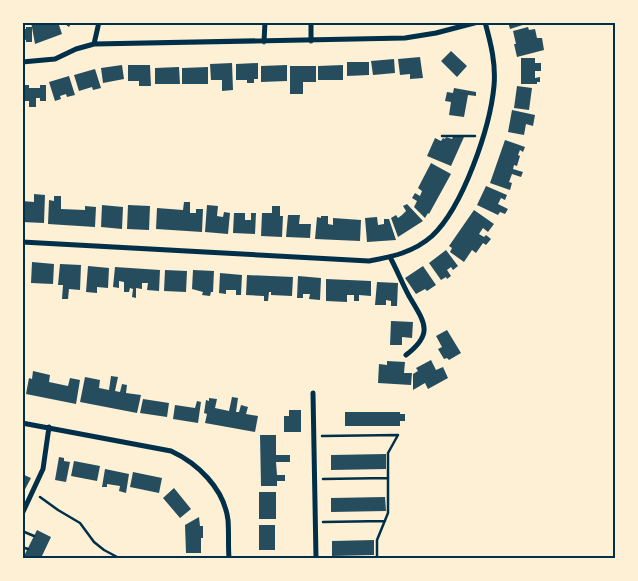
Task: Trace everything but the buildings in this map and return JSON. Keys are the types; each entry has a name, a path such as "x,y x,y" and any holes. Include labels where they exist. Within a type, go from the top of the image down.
{"street":[{"path":"94,44 99,22"},
{"path":"264,22 264,42"},
{"path":"311,22 311,40"},
{"path":"22,62 55,59 76,49 94,44 405,38 436,33 478,22"},
{"path":"22,242 360,261 369,261 401,254 431,236 441,225 465,183 483,139 494,85 493,52 485,22"},
{"path":"390,257 403,285 424,321 422,339 418,346 406,355"},
{"path":"313,393 316,558"},
{"path":"22,423 170,450 184,457 207,478 215,488 225,507 228,519 229,558"},
{"path":"22,514 43,469 50,427"}],"path":[{"path":"442,136 476,136"},
{"path":"322,436 398,435 388,454 388,514 377,540 377,558"},
{"path":"323,479 388,478"},
{"path":"40,497 80,523 94,542 119,558"},
{"path":"323,522 385,521"},
{"path":"22,531 34,536"},
{"path":"22,547 28,549"}]}
